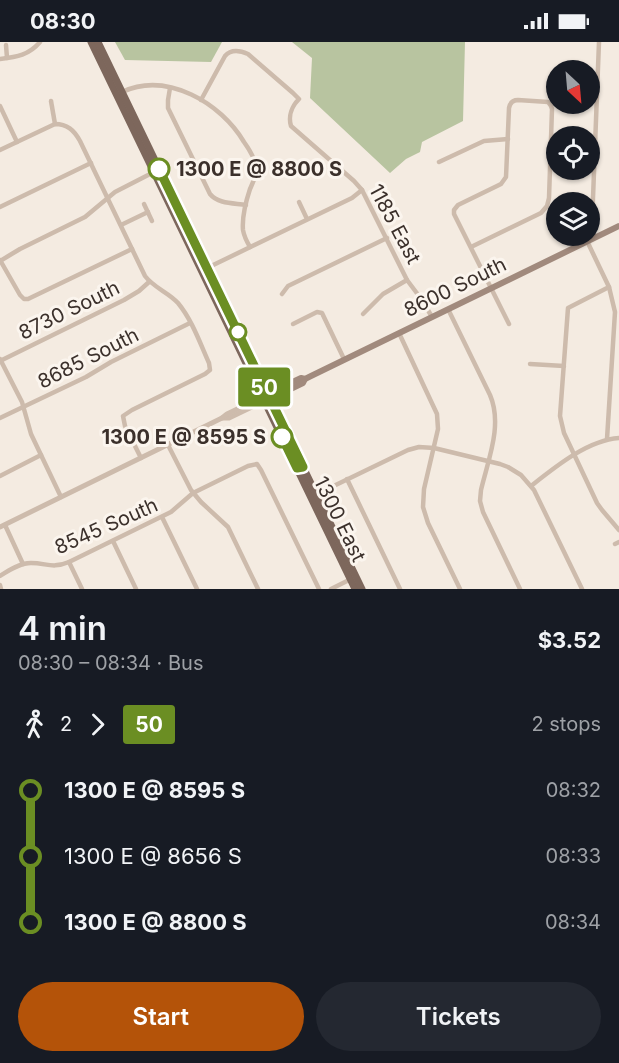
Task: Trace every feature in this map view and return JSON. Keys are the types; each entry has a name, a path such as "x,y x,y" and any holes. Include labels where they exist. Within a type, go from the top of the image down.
{"main road":[{"name":"1300 East","path":"91,42 156,170 354,578 362,589"},
{"name":"1300 East","path":"98,42 156,170"},
{"name":"8600 South","path":"600,235 619,226"},
{"name":"8600 South","path":"266,398 303,383 305,379 344,359 577,246"},
{"name":"1300 East","path":"354,578 355,589"}],"street":[{"path":"0,59 23,56 40,42"},
{"path":"594,126 599,42"},
{"path":"6,45 7,58"},
{"name":"1185 East","path":"201,100 228,53 235,50 243,51 252,57 299,99 291,113 290,122 294,130 362,190 407,280 432,317"},
{"path":"122,92 134,87 152,85 181,91 201,100 224,117 240,136 255,164 255,177 246,205 243,230 250,247"},
{"path":"170,88 168,108 210,194 214,199 220,201 246,205"},
{"path":"508,324 454,210 458,205 504,181 507,170 509,108 512,102 518,100 548,102 551,106 552,126"},
{"path":"51,101 55,124"},
{"path":"0,106 17,142"},
{"path":"0,150 55,124 74,130 149,282 173,298 183,309 209,363 210,370 205,374 123,416 125,426 141,458"},
{"path":"439,162 484,141 508,140"},
{"path":"0,207 91,163"},
{"path":"132,249 28,299 20,295 0,260 85,217 122,188 156,170"},
{"path":"471,247 545,210 549,202 551,180"},
{"path":"204,270 352,198 362,190"},
{"path":"299,202 307,219"},
{"path":"144,204 152,221"},
{"path":"121,225 148,212"},
{"path":"282,294 288,286 387,238"},
{"path":"589,246 609,287 615,312 607,439"},
{"path":"363,314 383,294 407,280"},
{"name":"8730 South","path":"0,360 124,300 149,282"},
{"path":"609,287 568,308 560,421 597,503 619,530"},
{"path":"448,309 494,407 496,426 481,490 481,507 520,589"},
{"path":"293,324 317,312 322,313 344,359"},
{"name":"8685 South","path":"0,418 190,323"},
{"path":"399,333 436,409 438,429 423,495 423,507 460,589"},
{"path":"0,360 24,407 29,429 61,497"},
{"path":"530,364 564,366"},
{"name":"8600 South","path":"2,526 222,418 229,418 266,398"},
{"path":"531,486 574,455 607,439 619,438"},
{"path":"168,445 193,493 228,527 258,589"},
{"path":"314,496 414,448 434,448 508,467 527,480 531,486 582,589"},
{"path":"0,476 41,455"},
{"name":"8545 South","path":"23,564 57,566 69,562 162,517 176,509 193,493 256,464 319,589"},
{"path":"347,479 400,589"},
{"path":"162,517 197,589"},
{"path":"0,576 23,564 2,526"},
{"path":"112,541 136,589"},
{"path":"69,562 82,589"},
{"path":"331,589 354,578"}],"green space":[{"path":"115,42 222,42 211,62 125,60"},
{"path":"292,42 465,42 463,121 422,142 420,152 406,159 390,173 310,98 312,58"}],"bus line":[{"name":"50","path":"159,169 303,467 297,468 282,437"}],"place":[{"name":"1300 E @ 8800 S","path":"159,169"},
{"name":"1300 E @ 8595 S","path":"282,437"}]}
